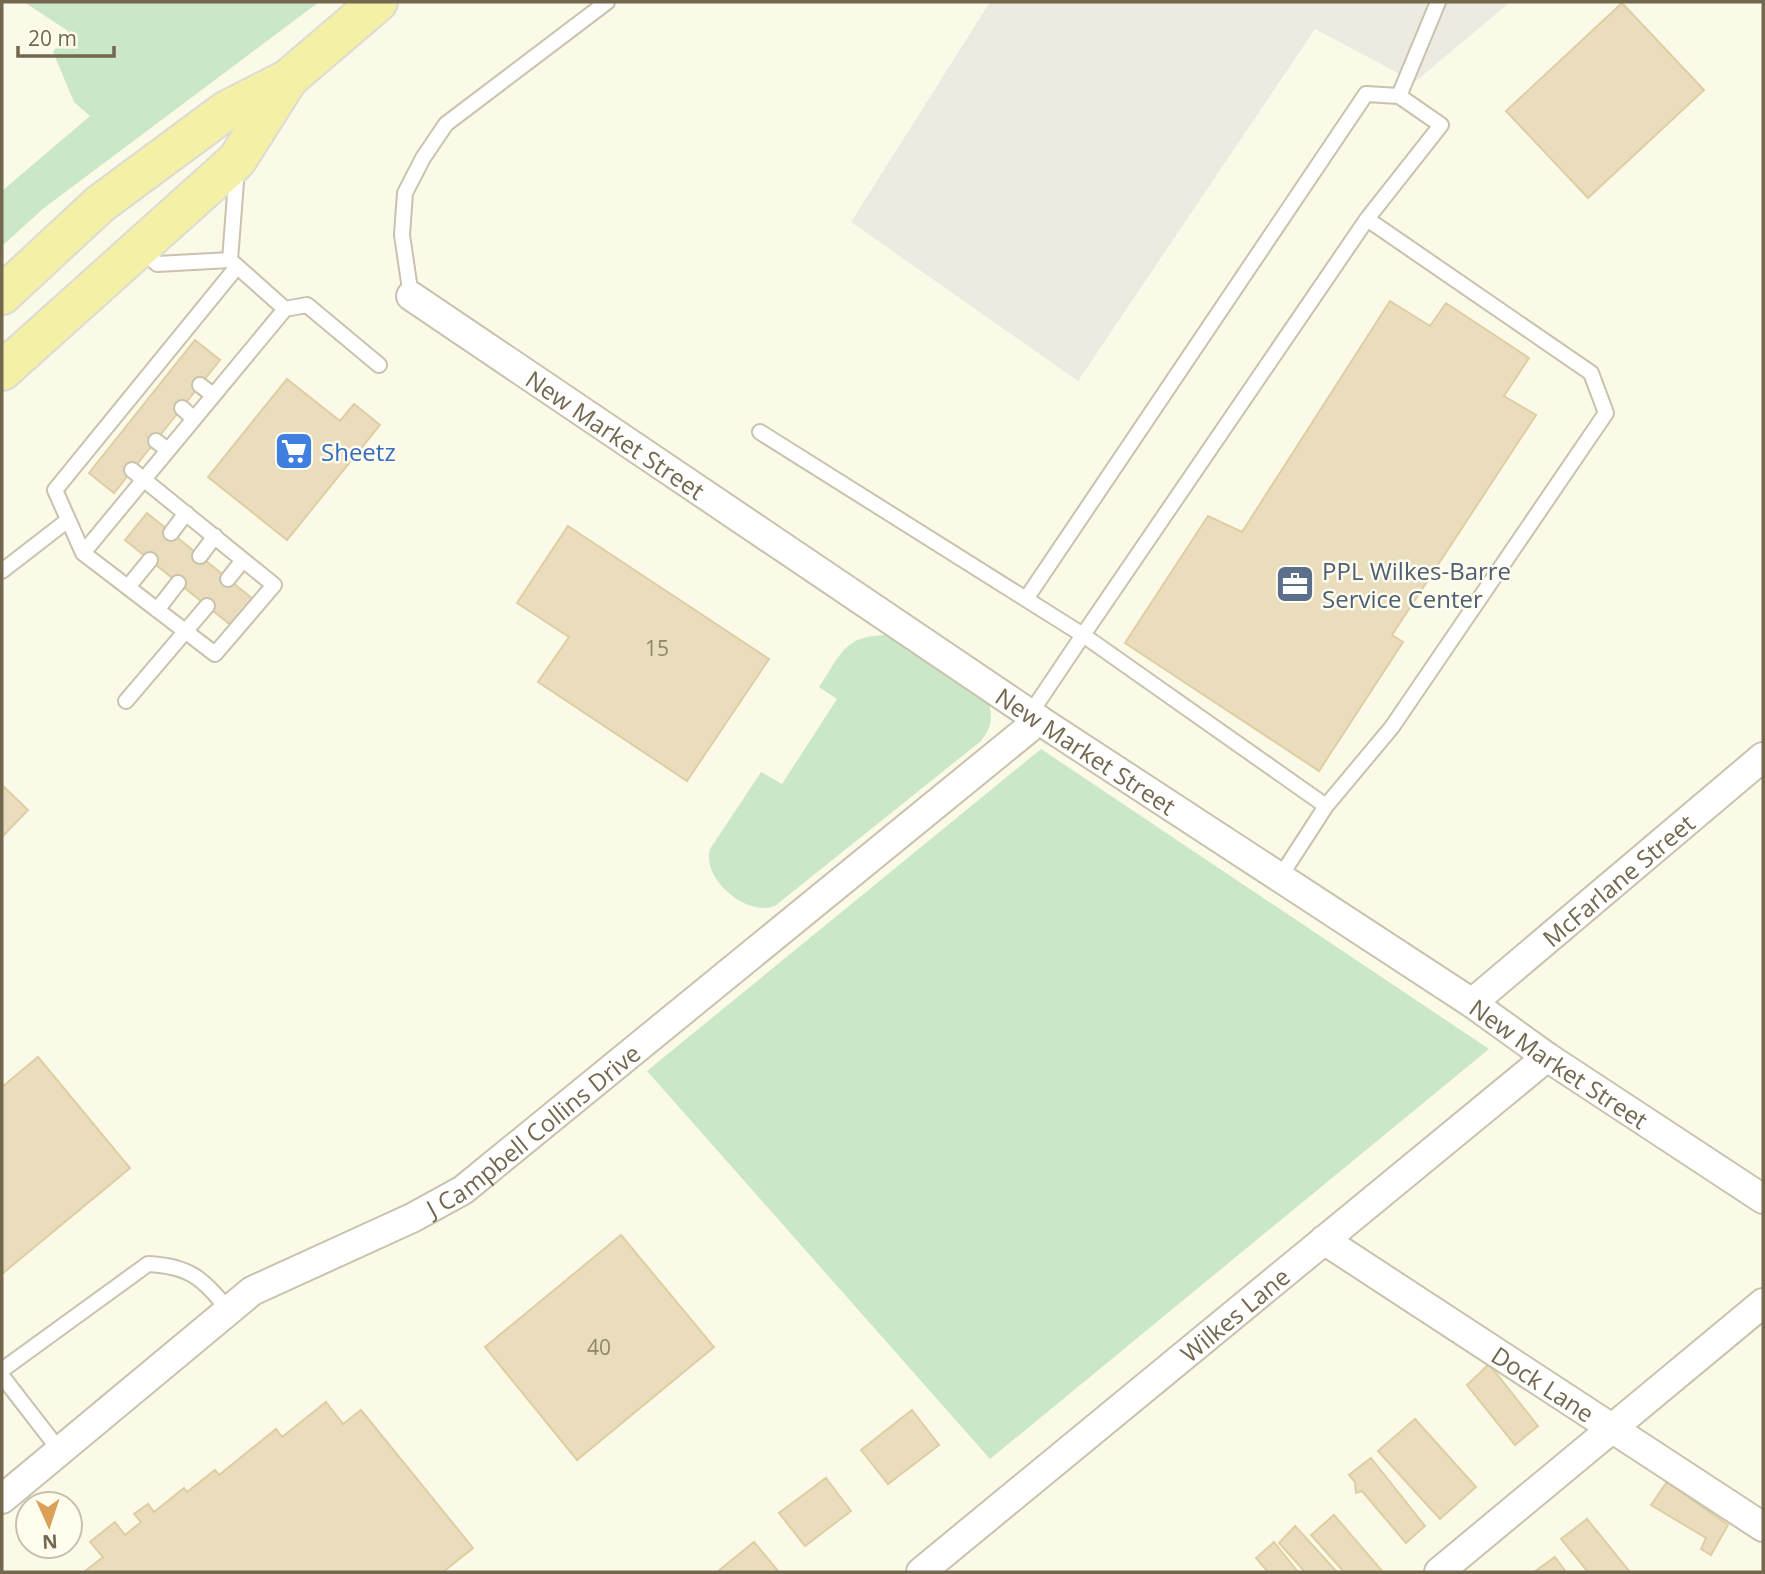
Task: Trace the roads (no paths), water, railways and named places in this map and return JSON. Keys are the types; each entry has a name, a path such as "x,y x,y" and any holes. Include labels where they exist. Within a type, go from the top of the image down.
{"main road":[{"path":"7,279 227,110 288,79 378,2"},
{"path":"2,371 237,160 288,79"}],"street":[{"name":"New Market Street","path":"411,296 1035,717 1472,1003 1547,1057 1763,1199"},
{"name":"J Campbell Collins Drive","path":"2,1499 252,1292 412,1218 463,1190 1035,717"},
{"name":"McFarlane Street","path":"1472,1003 1763,757"},
{"name":"Wilkes Lane","path":"921,1572 1547,1057"},
{"name":"Dock Lane","path":"1324,1240 1763,1527"},
{"path":"1439,1572 1763,1303"}],"lane":[{"path":"411,296 401,235 405,193 438,135 446,124 607,2"},
{"path":"1399,96 1438,2"},
{"path":"1026,599 1366,94 1399,96 1441,125 1367,219 1083,635 1035,717"},
{"path":"138,475 274,585 215,654 83,553 55,490 95,440 125,417 170,360 233,264 237,160"},
{"path":"1280,877 1326,806 1392,727 1606,413 1591,373 1367,219"},
{"path":"140,247 157,264 233,264 285,309"},
{"path":"83,553 162,445 194,419 285,309 307,305 379,365"},
{"path":"200,386 213,395"},
{"path":"182,408 194,419"},
{"path":"760,432 1083,635 1326,806"},
{"path":"95,440 107,450"},
{"path":"171,533 186,513"},
{"path":"2,571 68,520"},
{"path":"200,556 215,536"},
{"path":"128,587 150,560"},
{"path":"228,579 243,560"},
{"path":"157,610 178,583"},
{"path":"126,701 207,606"},
{"path":"2,1370 148,1264 175,1265 202,1279 229,1310"},
{"path":"2,1376 60,1451"}],"place":[{"name":"Sheetz","path":"294,451"},
{"name":"PPL Wilkes-Barre Service Center","path":"1295,584"}]}
